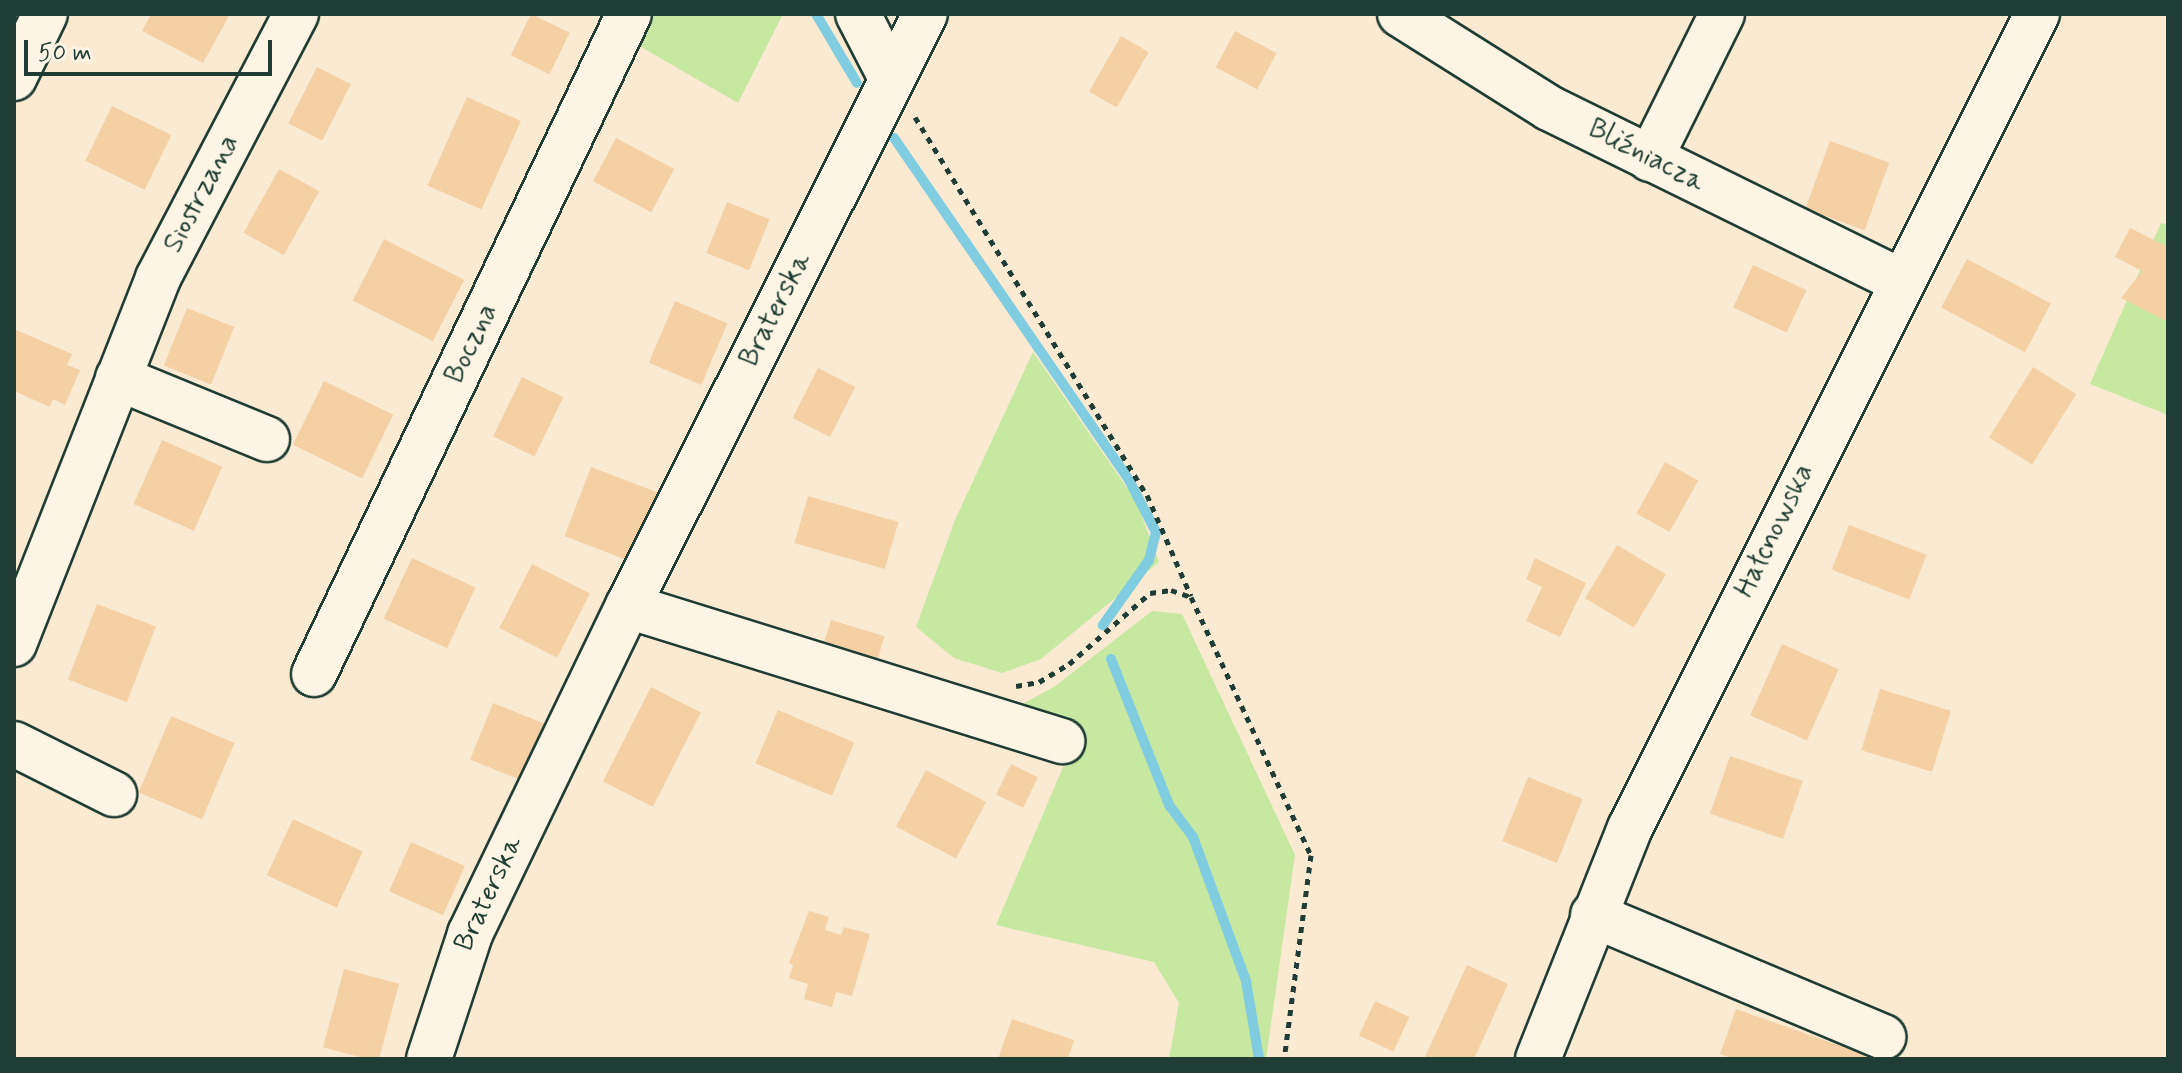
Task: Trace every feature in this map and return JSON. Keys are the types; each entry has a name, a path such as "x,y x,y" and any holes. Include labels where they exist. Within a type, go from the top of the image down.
{"street":[{"path":"14,78 45,14"},
{"name":"Siostrzana","path":"14,644 158,278 296,14"},
{"name":"Boczna","path":"314,674 629,14"},
{"path":"858,14 891,78"},
{"name":"Braterska","path":"429,1059 457,963 628,606 925,14"},
{"name":"Bliźniacza","path":"1400,14 1549,108 1901,281"},
{"path":"1650,159 1722,14"},
{"name":"Hałcnowska","path":"1538,1059 1593,915 1697,688 2037,14"},
{"path":"118,378 267,439"},
{"path":"628,606 1062,741"},
{"path":"14,744 114,794"},
{"path":"1593,915 1883,1037"}],"path":[{"path":"891,78 1147,495 1311,855 1284,1059"},
{"path":"963,710 984,692 1039,682 1069,664 1150,593 1171,590 1191,597"}],"green space":[{"path":"642,14 783,14 738,103 629,40"},
{"path":"2161,223 2168,225 2168,415 2090,384"},
{"path":"1033,352 1136,501 1159,562 1041,659 1002,673 954,658 916,627 955,520"},
{"path":"1152,611 1182,614 1295,855 1266,1059 1169,1059 1179,1003 1154,962 996,925 1077,734 1011,710 1054,687"}],"building":[{"path":"151,14 230,14 203,63 142,31"},
{"path":"531,14 570,33 549,74 511,55"},
{"path":"1235,31 1276,53 1257,89 1216,67"},
{"path":"1121,36 1149,52 1117,107 1089,91"},
{"path":"317,67 351,84 322,140 288,123"},
{"path":"467,97 521,121 481,210 428,186"},
{"path":"112,106 171,135 145,190 85,161"},
{"path":"616,138 674,169 651,212 593,181"},
{"path":"1830,141 1889,163 1865,230 1805,209"},
{"path":"279,169 319,191 284,255 244,233"},
{"path":"727,202 770,219 749,270 706,253"},
{"path":"2130,228 2168,247 2168,322 2121,298 2142,271 2115,257"},
{"path":"384,239 464,280 433,341 353,300"},
{"path":"1967,259 2051,304 2025,352 1941,308"},
{"path":"1753,265 1806,290 1787,333 1733,308"},
{"path":"675,301 727,323 701,385 649,363"},
{"path":"187,308 234,327 211,385 164,365"},
{"path":"14,329 72,354 67,365 80,370 65,405 53,399 50,407 14,391"},
{"path":"2033,367 2076,394 2032,464 1989,437"},
{"path":"818,368 855,387 830,437 793,418"},
{"path":"522,377 563,397 534,456 493,436"},
{"path":"324,381 393,415 362,479 293,445"},
{"path":"162,440 222,467 194,531 134,504"},
{"path":"1665,462 1698,480 1670,532 1636,514"},
{"path":"591,467 665,495 638,564 564,536"},
{"path":"808,496 898,522 885,569 794,543"},
{"path":"1849,525 1926,555 1909,600 1832,570"},
{"path":"1617,545 1666,574 1634,628 1585,598"},
{"path":"412,558 475,588 447,648 384,619"},
{"path":"1535,558 1586,583 1560,637 1526,621 1542,587 1526,579"},
{"path":"532,564 590,594 557,658 499,628"},
{"path":"97,604 156,627 127,702 68,680"},
{"path":"831,620 885,636 878,659 824,643"},
{"path":"1782,644 1839,669 1807,740 1750,715"},
{"path":"651,687 701,712 653,807 603,781"},
{"path":"1880,689 1951,711 1932,772 1861,750"},
{"path":"493,703 550,726 527,782 470,760"},
{"path":"778,710 854,742 832,796 755,763"},
{"path":"171,716 235,743 202,819 139,792"},
{"path":"1730,756 1803,781 1783,839 1710,814"},
{"path":"1011,764 1038,777 1023,808 996,795"},
{"path":"926,770 986,802 956,858 896,827"},
{"path":"1528,777 1583,799 1557,863 1502,841"},
{"path":"293,819 363,852 337,908 267,875"},
{"path":"411,842 465,866 443,915 389,891"},
{"path":"809,911 829,917 825,930 841,935 844,927 870,934 852,996 836,992 832,1007 804,999 808,984 789,978 793,965 789,963"},
{"path":"1467,965 1508,984 1474,1059 1424,1059"},
{"path":"344,969 399,984 379,1059 367,1059 323,1047"},
{"path":"1375,1001 1409,1017 1393,1051 1359,1035"},
{"path":"1736,1009 1866,1055 1864,1059 1734,1059 1720,1054"},
{"path":"1012,1019 1074,1040 1068,1059 998,1059"}],"waterway":[{"path":"816,14 857,83"},
{"path":"894,138 1129,480 1156,532 1149,560 1103,625"},
{"path":"1111,659 1169,805 1193,837 1246,981 1259,1059"}]}
